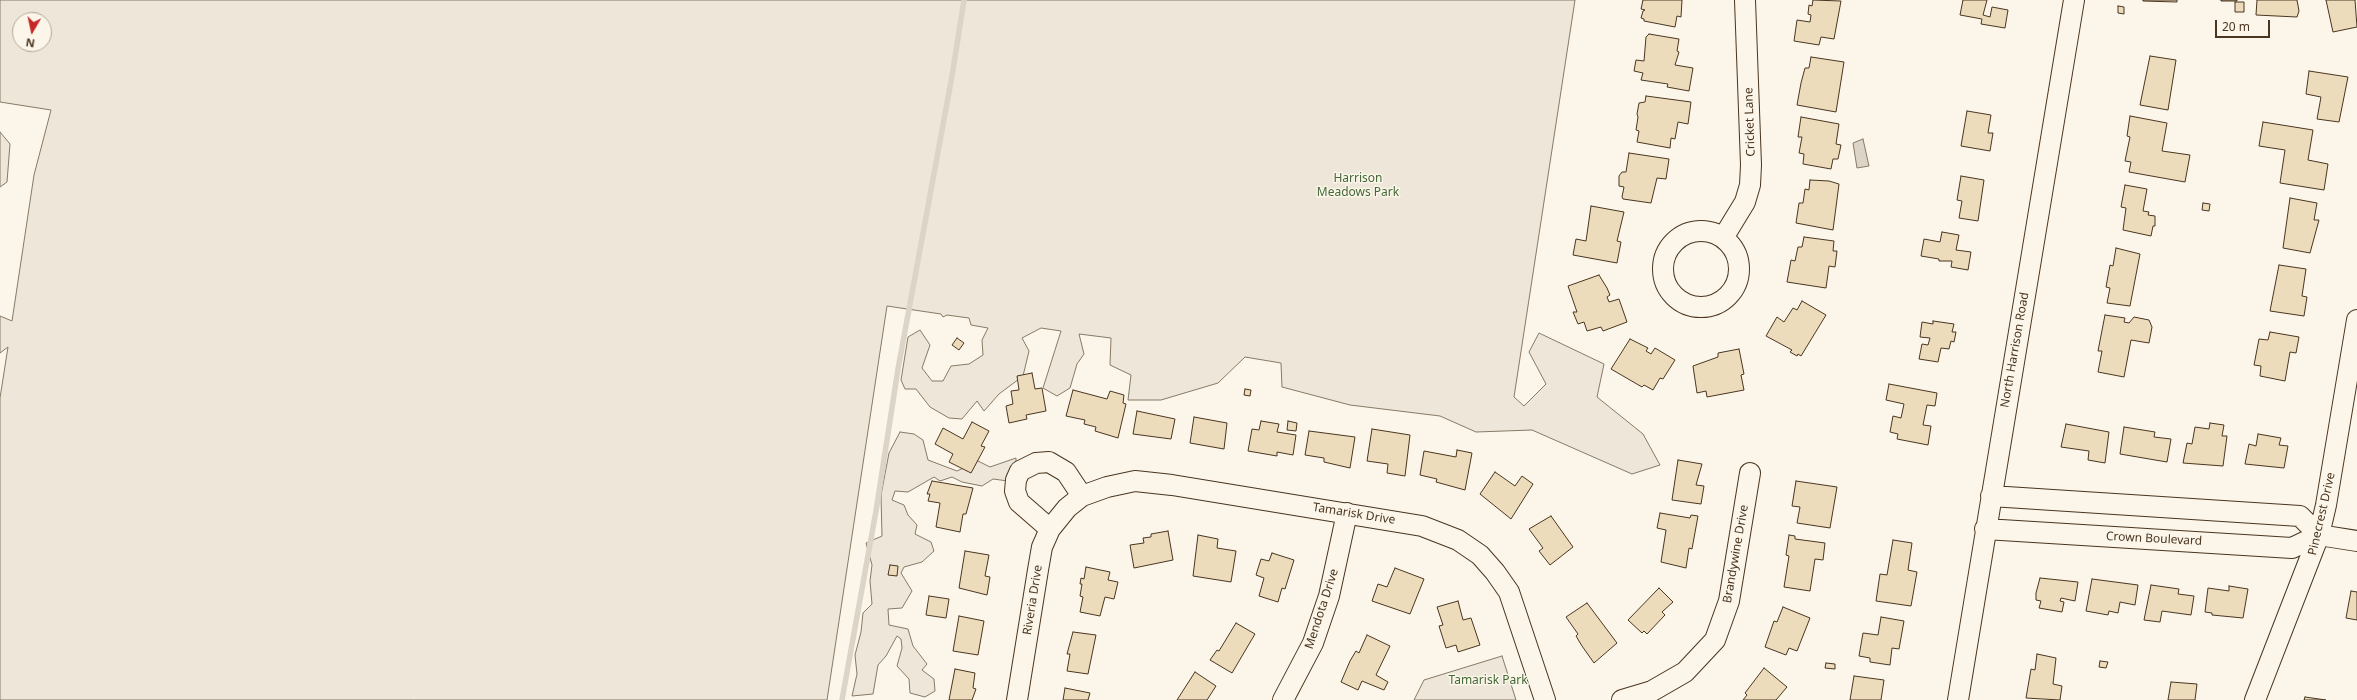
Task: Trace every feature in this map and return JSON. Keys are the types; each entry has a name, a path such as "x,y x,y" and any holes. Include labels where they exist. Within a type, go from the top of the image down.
{"street":[{"name":"Cricket Lane","path":"1723,238 1745,202 1750,185 1751,165 1745,0"},
{"name":"North Harrison Road","path":"1958,700 1985,529 2074,0"},
{"name":"Pinecrest Drive","path":"2255,700 2319,535 2326,505 2357,320"},
{"path":"1050,529 1019,502 1015,491 1016,480 1020,471 1036,463 1049,462 1066,472 1082,496"},
{"name":"Brandywine Drive","path":"1622,700 1652,691 1685,672 1715,640 1729,601 1750,473"},
{"name":"Tamarisk Drive","path":"1067,508 1082,496 1107,487 1135,481 1172,485 1422,526 1458,540 1480,555 1496,572 1509,592 1545,700"},
{"path":"1991,496 2300,516 2319,535 2357,541"},
{"name":"Riveria Drive","path":"1017,700 1042,547 1050,529 1067,508"},
{"name":"Mendota Drive","path":"1283,700 1313,643 1329,596 1347,513"},
{"name":"Crown Boulevard","path":"1985,529 2292,548 2319,535"}],"green space":[{"name":"Harrison Meadows Park","path":"0,0 1575,0 1514,397 1524,406 1546,384 1529,352 1539,333 1604,364 1597,397 1643,434 1660,465 1632,474 1532,430 1476,432 1440,416 1350,405 1282,387 1281,363 1245,357 1218,383 1161,400 1128,400 1131,375 1110,365 1111,338 1079,334 1084,354 1077,364 1070,388 1057,396 1043,388 1061,331 1041,328 1022,338 1029,351 1023,376 999,394 984,411 977,401 962,419 949,418 930,407 916,389 905,389 901,380 908,337 920,330 930,345 922,368 932,381 943,381 951,366 969,364 983,355 982,340 988,328 971,325 969,318 947,315 943,317 941,314 887,306 827,700 0,700 0,398 8,347 0,353 0,316 12,321 34,175 51,110 0,102"},
{"path":"0,132 10,144 7,182 0,187"},
{"path":"900,432 914,434 923,440 928,460 957,471 978,461 990,467 1016,458 1016,471 1008,481 993,479 982,486 962,482 952,477 940,481 934,477 908,492 895,491 892,500 904,505 908,515 917,525 915,534 931,542 934,551 922,562 904,567 901,573 912,591 902,608 888,609 889,625 908,629 913,646 927,664 922,670 934,679 935,691 925,697 910,693 909,679 897,666 902,648 901,639 897,636 886,656 878,665 873,694 852,696 857,674 855,655 861,632 863,613 872,604 870,581 872,565 866,543 882,536 881,495 889,453"},
{"name":"Tamarisk Park","path":"1502,656 1516,700 1414,700 1424,680"}],"shaded area":[{"path":"1863,139 1869,166 1857,168 1853,143"}],"building":[{"path":"1643,0 1682,0 1681,17 1677,16 1675,27 1644,21 1644,19 1641,18 1643,11 1645,10 1641,9"},
{"path":"1813,0 1841,1 1834,39 1821,37 1819,45 1794,41 1797,20 1810,22 1811,15 1808,14 1809,5 1812,6"},
{"path":"1963,0 1987,0 1983,15 1990,17 1992,7 2008,10 2005,28 1981,24 1982,19 1960,15"},
{"path":"2177,0 2177,2 2143,1"},
{"path":"2237,0 2237,1 2221,1"},
{"path":"2257,0 2297,0 2299,11 2297,17 2256,15"},
{"path":"2326,0 2355,0 2357,27 2333,32"},
{"path":"2235,2 2244,2 2244,12 2235,12"},
{"path":"2118,6 2124,7 2124,14 2118,13"},
{"path":"1649,34 1679,39 1677,51 1679,52 1675,65 1693,68 1689,91 1667,87 1668,84 1641,80 1643,73 1634,71 1636,60 1644,61 1646,37"},
{"path":"2150,56 2176,60 2168,110 2140,105"},
{"path":"1811,57 1844,62 1836,112 1797,105 1805,68 1809,68"},
{"path":"2309,71 2348,77 2339,122 2317,119 2321,97 2306,94"},
{"path":"1646,96 1691,102 1688,124 1678,122 1675,139 1671,138 1670,148 1637,142 1639,131 1636,130 1639,103 1645,102"},
{"path":"1967,111 1991,115 1988,133 1993,133 1990,151 1961,146"},
{"path":"2130,116 2167,123 2162,151 2190,155 2185,182 2129,172 2131,162 2125,161 2130,137 2127,136"},
{"path":"1801,117 1839,124 1836,144 1841,145 1838,159 1833,159 1831,169 1803,164 1804,154 1799,153 1802,137 1798,137"},
{"path":"2263,122 2313,130 2308,160 2328,164 2324,190 2280,183 2285,150 2259,146"},
{"path":"1629,153 1669,159 1666,179 1657,178 1651,203 1623,199 1622,197 1624,187 1619,186 1619,176 1622,172 1626,172"},
{"path":"1961,176 1984,180 1978,221 1959,218 1962,201 1957,200"},
{"path":"1810,180 1829,181 1839,184 1833,230 1796,223 1799,203 1803,203 1805,189 1809,190"},
{"path":"2125,185 2147,189 2143,211 2149,212 2148,215 2155,216 2155,226 2153,226 2151,236 2123,230 2126,208 2121,207"},
{"path":"2290,198 2317,203 2314,220 2319,220 2310,253 2283,248"},
{"path":"2203,203 2210,204 2209,211 2202,210"},
{"path":"1591,206 1624,212 1617,241 1621,242 1617,263 1573,255 1576,239 1586,241"},
{"path":"1942,232 1959,235 1956,250 1971,252 1968,270 1951,267 1952,261 1939,261 1939,259 1921,256 1924,239 1940,242"},
{"path":"1804,237 1834,241 1833,251 1837,251 1835,267 1829,266 1826,288 1787,282 1791,260 1795,261 1798,247 1802,247"},
{"path":"2116,248 2140,254 2130,306 2107,303 2110,288 2106,287 2110,265 2113,266"},
{"path":"2279,265 2306,269 2302,296 2307,297 2304,316 2270,311"},
{"path":"1599,275 1610,295 1607,297 1609,302 1619,299 1627,322 1603,331 1601,327 1587,331 1584,322 1578,324 1573,312 1577,312 1568,286"},
{"path":"1802,301 1826,315 1801,356 1798,354 1797,356 1790,352 1792,350 1766,336 1777,317 1784,322 1793,308 1797,310"},
{"path":"2105,315 2125,318 2124,322 2129,323 2134,317 2149,320 2152,327 2149,343 2131,340 2124,377 2098,372 2102,351 2098,351"},
{"path":"1933,321 1954,324 1952,332 1956,332 1954,342 1951,341 1949,349 1941,348 1938,362 1919,359 1922,344 1928,345 1930,338 1920,337 1922,322 1933,324"},
{"path":"2270,332 2299,337 2296,353 2290,352 2285,381 2260,376 2261,366 2254,365 2259,339 2268,340"},
{"path":"957,338 964,343 959,350 952,345"},
{"path":"1630,339 1648,348 1646,351 1651,354 1655,348 1675,360 1663,379 1660,378 1653,390 1644,385 1642,387 1611,369"},
{"path":"1739,349 1744,374 1741,375 1744,390 1707,397 1706,391 1697,393 1693,366 1718,357 1718,353"},
{"path":"1032,373 1035,389 1042,388 1046,411 1026,415 1027,419 1009,423 1006,406 1013,404 1011,391 1019,390 1017,376"},
{"path":"1889,384 1937,393 1935,406 1927,405 1923,425 1931,426 1928,445 1897,439 1898,434 1890,432 1893,416 1901,418 1904,404 1886,400"},
{"path":"1245,389 1251,390 1250,396 1244,395"},
{"path":"1073,390 1107,399 1110,391 1124,395 1123,403 1126,404 1118,438 1095,431 1096,427 1084,424 1085,420 1066,416"},
{"path":"1137,411 1175,419 1171,439 1133,434"},
{"path":"1194,417 1227,423 1224,449 1190,443"},
{"path":"1261,421 1279,424 1277,432 1296,435 1293,455 1277,452 1277,456 1248,451 1252,429 1259,430"},
{"path":"1288,421 1297,423 1296,431 1287,430"},
{"path":"972,422 989,431 981,446 985,447 971,473 949,462 953,454 935,444 943,428 963,439"},
{"path":"2210,423 2224,425 2222,436 2227,436 2223,466 2183,463 2187,443 2192,444 2195,427 2209,429"},
{"path":"2066,424 2109,432 2105,463 2088,460 2089,451 2061,447"},
{"path":"2124,427 2155,432 2154,437 2171,439 2167,462 2120,454"},
{"path":"1372,429 1410,435 1405,476 1387,473 1388,464 1367,461"},
{"path":"1309,431 1355,437 1350,468 1324,462 1324,458 1305,455"},
{"path":"2258,434 2281,438 2279,445 2288,446 2284,468 2245,464 2249,444 2256,446"},
{"path":"1457,450 1472,453 1465,490 1436,482 1437,479 1420,475 1424,451 1456,457"},
{"path":"1678,460 1702,464 1696,485 1704,486 1701,504 1672,500"},
{"path":"1495,472 1515,486 1522,476 1533,484 1511,519 1480,494"},
{"path":"932,481 973,488 966,514 963,514 960,532 936,527 940,503 928,501 930,494 927,494"},
{"path":"1796,481 1837,487 1830,528 1797,523 1800,507 1792,506"},
{"path":"1660,513 1690,518 1691,515 1698,516 1692,549 1689,548 1686,568 1661,562 1666,530 1657,528"},
{"path":"1551,516 1573,547 1550,565 1539,551 1543,548 1529,529"},
{"path":"1168,531 1173,560 1134,568 1130,545 1144,543 1143,538 1151,537 1151,534"},
{"path":"1198,535 1218,539 1217,548 1236,551 1231,582 1193,576"},
{"path":"1789,535 1795,536 1795,539 1825,543 1823,560 1815,559 1810,591 1784,587 1789,556 1786,555"},
{"path":"1893,540 1912,543 1908,570 1917,572 1911,606 1876,601 1880,574 1887,575"},
{"path":"965,551 989,555 985,576 990,577 987,595 959,588"},
{"path":"1272,553 1294,560 1285,589 1282,588 1278,602 1259,596 1264,578 1256,575 1261,559 1269,561"},
{"path":"890,565 898,566 897,576 888,575"},
{"path":"1086,567 1110,572 1108,580 1118,582 1114,599 1105,597 1100,616 1080,612 1083,597 1080,596 1082,584 1080,584 1081,578 1084,579"},
{"path":"1395,568 1424,579 1410,614 1372,601 1378,584 1387,587"},
{"path":"2040,578 2078,582 2075,601 2061,598 2060,601 2064,602 2062,612 2039,608 2041,601 2036,600 2036,593"},
{"path":"2092,579 2138,585 2135,605 2120,602 2118,613 2109,611 2108,615 2086,611"},
{"path":"2151,585 2179,589 2178,594 2194,596 2191,615 2162,611 2160,622 2144,620"},
{"path":"2229,586 2248,589 2243,618 2212,615 2212,613 2205,612 2208,588 2229,591"},
{"path":"1659,588 1673,602 1662,612 1665,615 1647,634 1644,631 1642,633 1628,620"},
{"path":"2351,591 2357,592 2357,620 2346,618"},
{"path":"929,596 949,599 946,618 926,615"},
{"path":"1458,601 1463,620 1471,618 1480,645 1458,652 1456,645 1446,648 1439,626 1443,625 1437,607"},
{"path":"1587,603 1617,643 1594,663 1576,636 1578,634 1566,617"},
{"path":"1783,607 1810,618 1797,651 1789,648 1786,655 1765,647 1774,621 1777,622"},
{"path":"959,616 984,621 978,655 953,651"},
{"path":"1881,617 1904,621 1899,649 1892,648 1890,665 1870,662 1870,658 1859,656 1863,633 1878,635"},
{"path":"1236,623 1255,634 1232,673 1210,660 1217,650 1219,651"},
{"path":"1073,632 1096,635 1088,674 1067,671 1070,654 1067,654"},
{"path":"1367,635 1390,646 1376,675 1388,682 1384,690 1362,681 1358,690 1341,682 1350,661 1356,651 1359,653"},
{"path":"2037,654 2056,658 2053,684 2062,686 2060,700 2026,698 2031,669 2035,670"},
{"path":"2100,661 2108,662 2106,668 2099,667"},
{"path":"1826,663 1835,664 1835,669 1825,668"},
{"path":"1764,668 1787,687 1776,700 1743,700 1747,695 1745,693"},
{"path":"955,669 975,673 973,688 976,689 972,700 949,700"},
{"path":"1195,672 1216,686 1207,700 1177,700"},
{"path":"1854,676 1884,680 1881,700 1850,700"},
{"path":"2171,682 2197,684 2195,700 2168,700"},
{"path":"1065,688 1090,693 1088,700 1063,700"},
{"path":"2305,697 2326,700 2304,700"}],"waterway":[{"path":"842,700 876,511 898,369 952,76 964,0"}]}
